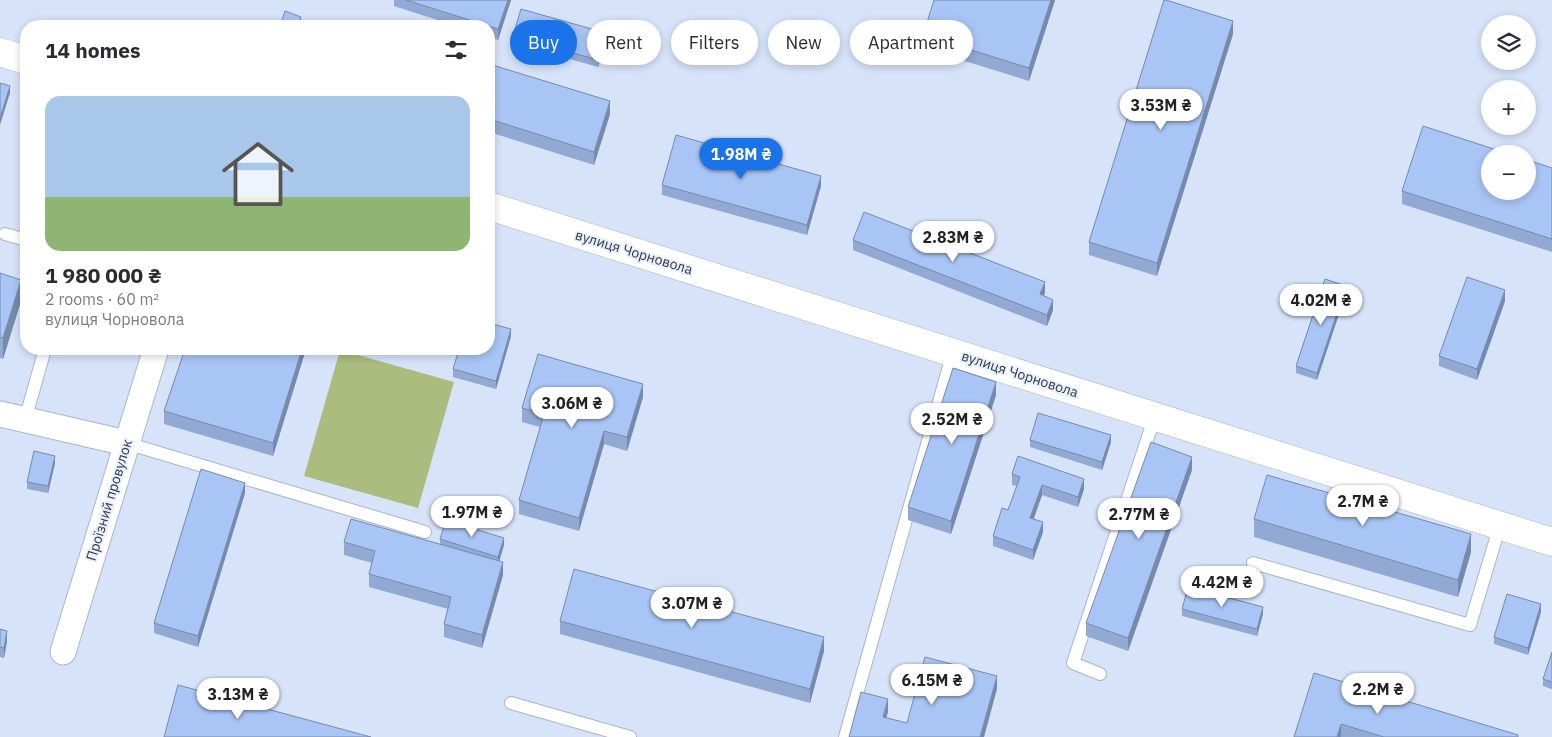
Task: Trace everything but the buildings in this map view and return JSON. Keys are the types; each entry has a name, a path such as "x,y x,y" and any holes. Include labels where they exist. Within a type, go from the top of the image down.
{"street":[{"path":"0,52 20,58"},
{"name":"вулиця Чорновола","path":"495,208 1552,542"},
{"name":"Проїзний провулок","path":"63,652 154,355"},
{"path":"0,414 126,443"}],"lane":[{"path":"5,234 20,238"},
{"path":"845,737 953,352"},
{"path":"25,420 43,355"},
{"path":"1100,674 1073,663 1155,416"},
{"path":"126,443 425,532"},
{"path":"1253,563 1470,625 1500,526"},
{"path":"512,703 630,737"}],"green space":[{"path":"339,355 358,355 454,382 418,508 304,476"}]}
